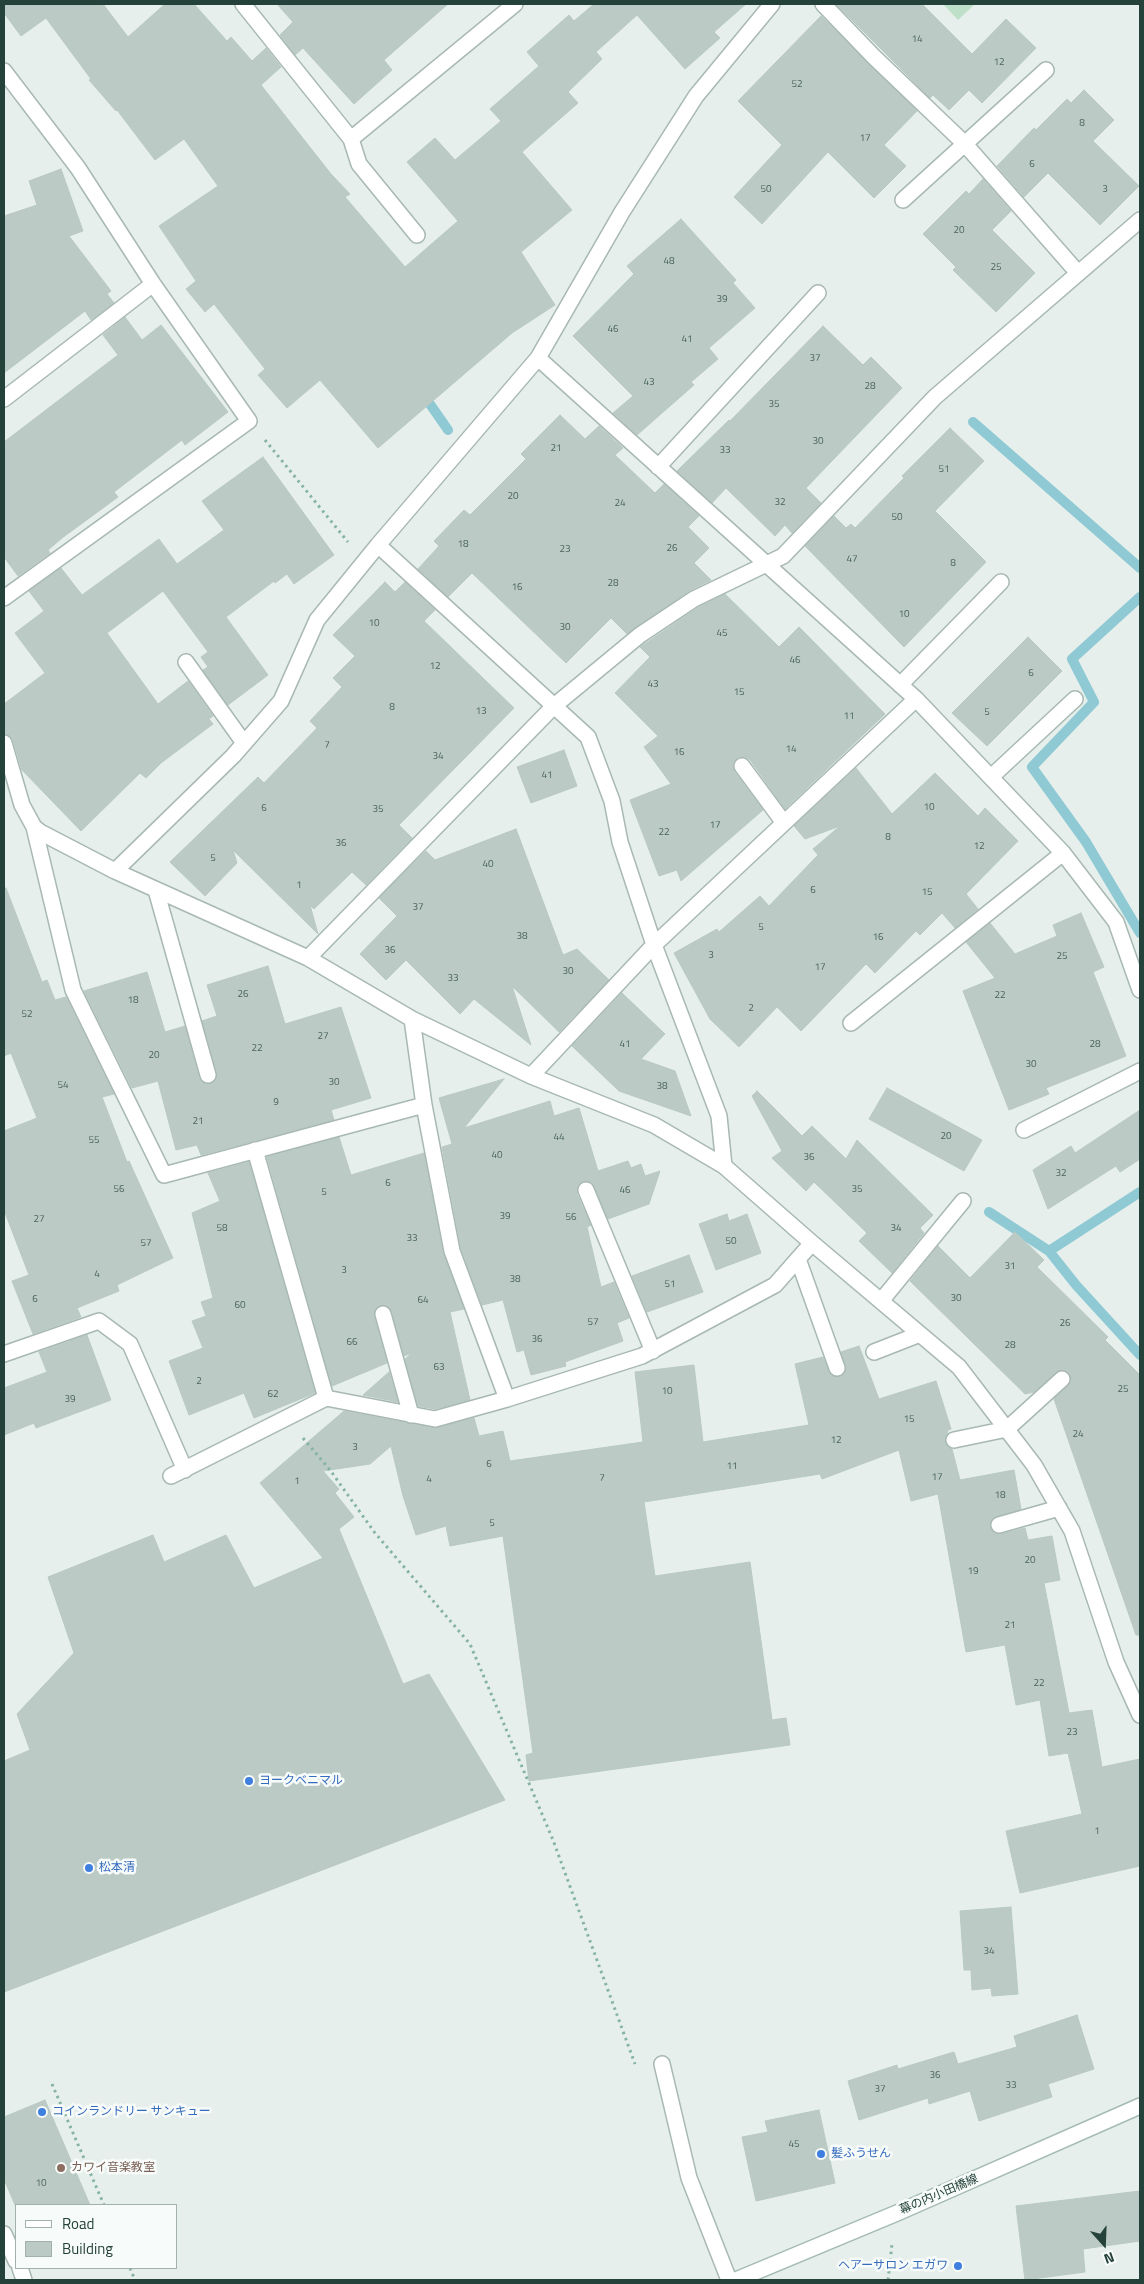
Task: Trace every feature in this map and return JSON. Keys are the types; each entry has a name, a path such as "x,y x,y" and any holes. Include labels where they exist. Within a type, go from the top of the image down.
{"street":[{"path":"243,4 351,138 359,164 417,235"},
{"path":"351,138 515,4"},
{"path":"115,871 244,743 280,701 318,620 378,545 538,358 622,212 696,96 772,4"},
{"path":"823,4 874,57 964,143 1078,273"},
{"path":"903,200 1046,70"},
{"path":"4,71 78,168 153,284 250,422 4,598"},
{"path":"308,958 554,706 640,635 694,600 784,556 935,397 1140,220"},
{"path":"4,399 153,284"},
{"path":"658,467 818,293"},
{"path":"538,358 916,699 1063,852 1116,922 1140,990"},
{"path":"378,545 588,737 612,801 620,842 654,945 719,1116 724,1166"},
{"path":"900,685 1001,582"},
{"path":"186,662 244,743"},
{"path":"531,1076 654,945 916,699"},
{"path":"991,777 1075,699"},
{"path":"4,743 22,805 34,826 73,990 164,1175 424,1105"},
{"path":"742,766 784,823"},
{"path":"34,826 71,850 308,958 412,1018 531,1076 654,1126 724,1166 959,1367 1007,1429 1034,1465 1072,1531 1116,1662 1140,1715"},
{"path":"851,1023 1063,852"},
{"path":"156,890 208,1075"},
{"path":"412,1018 424,1105 452,1251 507,1399"},
{"path":"1024,1130 1140,1071"},
{"path":"255,1150 326,1398"},
{"path":"586,1190 653,1351"},
{"path":"881,1302 963,1201"},
{"path":"171,1476 326,1398 435,1419 507,1399 653,1351 775,1285 812,1243"},
{"path":"798,1259 837,1368"},
{"path":"383,1314 411,1414"},
{"path":"4,1354 99,1321 130,1344 185,1470"},
{"path":"874,1352 920,1334"},
{"path":"954,1440 1007,1429 1062,1379"},
{"path":"999,1525 1059,1508"},
{"path":"662,2064 689,2178 729,2280"},
{"name":"幕の内小田橋線","path":"736,2280 897,2213 1140,2106"},
{"path":"4,2234 15,2259"}],"path":[{"path":"250,422 364,562"},
{"path":"286,1419 330,1470 375,1533 470,1644 553,1840 636,2066"},
{"path":"52,2084 104,2204"},
{"path":"888,2280 897,2213"}],"green space":[{"path":"943,4 975,4 958,20"}],"building":[{"path":"4,4 103,4 128,37 165,4 194,4 227,41 231,37 252,61 266,48 281,67 261,85 331,174 350,194 345,197 405,267 458,221 407,162 435,138 455,160 501,121 490,109 539,66 527,52 569,15 574,21 594,4 746,4 714,32 720,38 685,69 637,15 596,52 602,59 568,92 578,103 522,152 572,210 521,252 555,305 512,333 378,448 320,380 287,408 258,375 265,369 214,304 205,312 186,289 196,281 159,226 218,186 184,139 155,160 117,110 89,80 91,79 46,18 21,36 4,13"},
{"path":"277,4 448,4 384,60 392,70 354,104 303,48 295,55 280,35 293,22"},
{"path":"836,4 922,4 972,54 1006,19 1036,48 982,103 969,90 949,110 933,95 930,98"},
{"path":"821,16 917,111 884,145 906,166 874,198 828,152 762,224 734,197 782,145 738,101"},
{"path":"1084,90 1114,120 1093,141 1139,186 1100,225 1048,173 1024,197 997,166 1034,128 1036,130 1067,99 1071,103"},
{"path":"61,169 83,231 69,236 111,291 107,294 114,303 91,320 85,311 4,373 4,216 37,205 29,181"},
{"path":"983,179 1011,211 992,230 1035,273 996,312 953,270 956,267 923,234 966,191 969,194"},
{"path":"681,219 736,280 733,283 755,308 709,348 718,359 691,382 694,385 637,435 613,413 633,396 573,336 634,274 627,266"},
{"path":"125,317 142,340 161,325 228,412 185,445 182,440 114,492 118,497 62,538 48,550 50,553 18,576 4,557 4,442 118,355 103,335"},
{"path":"823,326 863,365 871,357 902,388 806,488 821,503 792,533 785,525 775,536 726,488 712,503 677,471 730,421"},
{"path":"560,415 585,439 599,426 623,448 615,455 655,493 664,484 699,516 688,527 709,548 694,563 711,580 689,591 627,634 611,618 566,663 472,573 448,597 418,569 439,546 434,541 464,510 470,515 526,459 521,454"},
{"path":"950,428 984,461 935,511 986,562 904,647 805,546 834,516 846,528 851,524 855,528 904,478 902,476"},
{"path":"263,457 334,555 294,584 287,574 275,583 274,581 226,617 268,675 228,705 203,670 208,667 201,657 208,652 163,591 107,633 158,704 188,681 213,716 209,719 213,724 161,763 146,778 140,773 81,831 22,770 13,740 10,736 4,734 4,704 45,673 15,633 44,611 29,591 61,568 82,595 159,539 177,564 224,530 202,501"},
{"path":"385,582 395,592 405,582 435,610 424,621 514,708 399,825 412,838 366,885 352,872 314,909 310,905 318,934 233,850 237,863 205,896 170,862 258,777 264,783 317,728 310,721 342,687 333,678 355,656 333,635"},
{"path":"725,594 779,647 799,627 885,714 785,809 750,760 745,757 737,758 733,763 734,771 763,810 681,881 677,870 659,876 630,800 671,784 644,747 658,736 615,693 650,657 640,647 699,607"},
{"path":"1028,637 1062,671 987,746 952,713"},
{"path":"564,750 577,786 531,803 517,767"},
{"path":"856,768 892,814 935,773 978,816 985,808 1018,841 966,894 978,909 955,928 942,913 920,935 916,931 875,973 866,964 801,1031 777,1007 739,1047 710,1019 674,953 717,929 719,932 760,896 769,906 818,855 813,849 840,826 805,839 794,826"},
{"path":"516,829 563,955 577,949 609,980 559,1032 512,986 531,1045 474,999 460,1014 406,960 386,980 360,954 397,916 379,898 426,851 435,860"},
{"path":"4,888 6,888 42,982 47,980 55,1000 66,997 114,1094 102,1097 127,1162 129,1161 173,1258 117,1285 119,1291 77,1308 81,1317 33,1334 12,1281 29,1275 4,1210 4,1131 37,1118 11,1053 4,1056"},
{"path":"1081,913 1104,967 1093,972 1126,1056 1046,1088 1049,1094 1009,1110 963,991 995,978 966,942 990,923 1015,954 1057,936 1053,925"},
{"path":"268,966 285,1024 341,1007 371,1098 331,1110 334,1120 201,1155 197,1145 176,1150 158,1081 132,1088 84,991 147,972 165,1032 185,1026 199,1078 205,1084 210,1084 215,1081 217,1073 202,1021 217,1016 207,985"},
{"path":"622,993 665,1034 641,1059 675,1071 691,1116 619,1091 572,1046"},
{"path":"504,1079 464,1128 550,1101 554,1116 579,1108 598,1171 628,1161 631,1168 641,1164 645,1176 660,1171 649,1204 608,1219 592,1183 587,1181 578,1185 577,1194 591,1225 587,1227 601,1287 614,1282 629,1318 617,1323 623,1341 565,1362 566,1366 531,1375 524,1350 517,1352 503,1300 482,1305 461,1248 442,1147 452,1144 439,1098"},
{"path":"887,1088 982,1140 964,1171 869,1119"},
{"path":"757,1091 802,1136 812,1126 846,1159 857,1140 933,1215 920,1228 924,1233 892,1273 859,1241 867,1233 814,1182 806,1191 772,1158 782,1151 752,1096"},
{"path":"1140,1110 1140,1159 1120,1172 1116,1166 1048,1209 1033,1170 1071,1146 1075,1153"},
{"path":"339,1137 351,1175 424,1153 443,1253 464,1309 450,1312 470,1400 435,1409 418,1406 405,1359 412,1353 404,1356 392,1312 385,1305 377,1307 374,1316 387,1363 332,1386 267,1157"},
{"path":"249,1162 315,1393 254,1418 244,1393 189,1415 169,1361 203,1348 192,1321 206,1316 201,1302 213,1298 192,1213 220,1201 208,1173"},
{"path":"727,1214 729,1221 747,1214 761,1253 716,1270 699,1224"},
{"path":"1015,1232 1044,1260 1037,1267 1108,1337 1105,1340 1140,1375 1140,1635 1136,1635 1054,1399 1071,1382 1069,1373 1060,1370 1034,1392 1025,1394 910,1281 938,1246 970,1278"},
{"path":"689,1255 703,1292 647,1312 632,1276"},
{"path":"87,1335 111,1400 36,1428 34,1423 4,1435 4,1388 47,1372 39,1352"},
{"path":"859,1346 879,1399 936,1381 951,1429 948,1430 945,1442 952,1449 960,1480 1014,1470 1021,1509 993,1518 990,1523 992,1531 1001,1534 1025,1528 1028,1540 1052,1536 1060,1580 1044,1583 1069,1713 1092,1710 1102,1767 1140,1759 1140,1866 1020,1893 1006,1831 1082,1814 1068,1753 1049,1756 1040,1700 1016,1705 1005,1645 966,1652 938,1494 911,1501 899,1450 822,1479 820,1474 644,1502 655,1576 750,1562 772,1720 786,1718 790,1745 529,1781 526,1755 533,1753 503,1536 450,1546 446,1526 416,1535 403,1496 391,1446 370,1464 323,1471 339,1489 335,1493 354,1517 339,1529 403,1684 429,1674 505,1800 4,1992 4,1761 30,1750 17,1714 74,1653 48,1577 153,1535 164,1562 226,1535 254,1588 323,1558 260,1483 344,1411 434,1428 474,1418 479,1436 503,1431 510,1461 643,1442 635,1372 694,1365 703,1442 809,1425 795,1364 823,1357 831,1375 840,1377 846,1369 841,1352"},
{"path":"389,1372 398,1402 363,1395"},
{"path":"1011,1907 1018,1994 992,1996 991,1988 972,1990 971,1970 964,1970 960,1911"},
{"path":"1077,2015 1094,2069 1048,2084 1052,2097 979,2121 970,2091 929,2104 928,2098 859,2120 848,2081 897,2065 898,2069 954,2052 958,2064 1017,2047 1014,2036"},
{"path":"45,2100 90,2204 15,2205 4,2179 4,2117"},
{"path":"819,2110 835,2183 756,2201 742,2137 768,2132 765,2121"},
{"path":"1140,2191 1140,2241 1083,2249 1085,2272 1025,2280 1016,2206"}],"waterway":[{"path":"423,394 448,430"},
{"path":"973,422 1140,568"},
{"path":"1140,597 1072,659 1094,702 1032,767 1086,842 1140,933"},
{"path":"1049,1251 1140,1192"},
{"path":"989,1212 1049,1251 1076,1285 1140,1355"}],"place":[{"name":"ヨークベニマル","path":"249,1781"},
{"name":"松本清","path":"89,1868"},
{"name":"コインランドリー サンキュー","path":"42,2112"},
{"name":"髪ふうせん","path":"821,2154"},
{"name":"カワイ音楽教室","path":"61,2168"},
{"name":"ヘアーサロン エガワ","path":"958,2266"}]}
